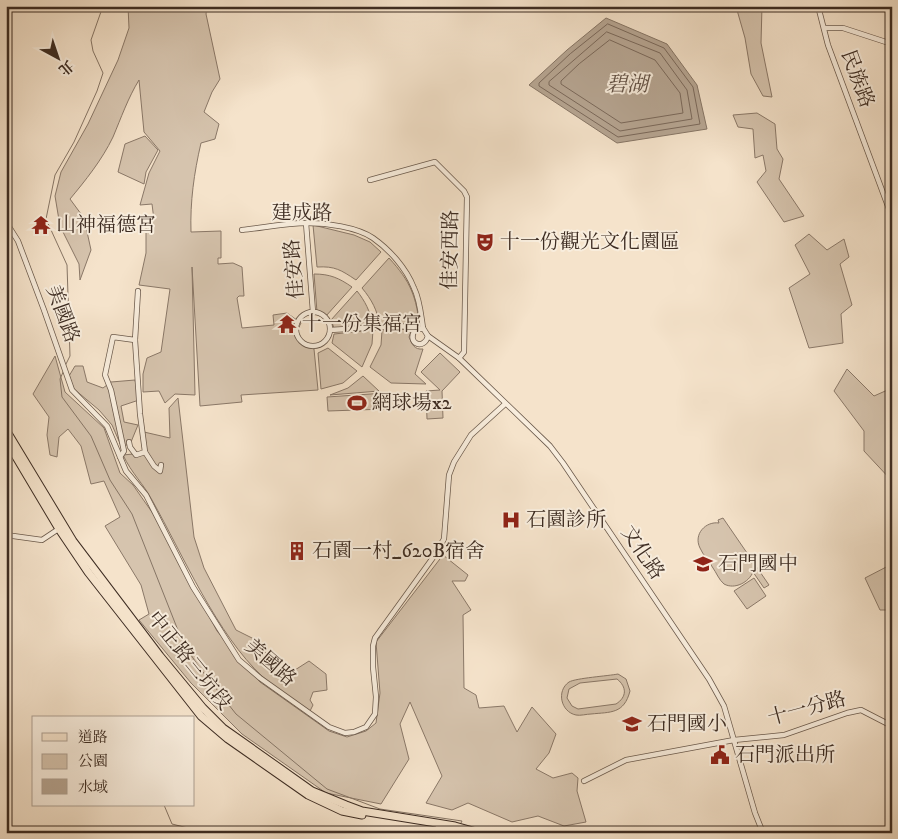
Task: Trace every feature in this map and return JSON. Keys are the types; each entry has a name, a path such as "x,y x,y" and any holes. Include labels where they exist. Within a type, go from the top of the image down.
{"main road":[{"name":"中正路三坑段","path":"6,430 61,528 160,656 203,708 223,728 312,791 346,806 362,811 476,832"},
{"name":"中正路三坑段","path":"6,440 88,572 201,716 228,739 308,795 342,811 462,833"}],"street":[{"name":"民族路","path":"818,6 860,133 892,217"},
{"path":"824,28 843,28 892,44"},
{"name":"佳安西路","path":"370,180 435,162 464,191 467,197 464,352 459,358"},
{"path":"885,197 892,197"},
{"name":"美國路","path":"6,222 18,241 72,390 107,426 126,471 146,495 193,587 239,660 260,678 328,727 345,733 354,732 366,727 375,714 376,698 372,667 375,638 432,559 444,539 449,476 454,462 471,435 505,404"},
{"name":"建成路","path":"242,230 306,223 334,225 372,237 404,268 414,288 423,328"},
{"name":"佳安路","path":"306,223 313,312"},
{"path":"138,291 135,340 140,414 145,452 154,466 160,471 161,465"},
{"path":"313,312 326,318 330,330 326,340 320,344 309,345 302,341 297,333 297,325 305,314 313,312"},
{"path":"330,330 398,326 410,327 415,330 423,328"},
{"name":"文化路","path":"423,328 428,336 459,358 550,446 709,679 724,706 763,833"},
{"path":"415,330 412,338 419,344 427,340 428,336"},
{"path":"120,457 124,451 106,375 113,337 135,340"},
{"path":"129,442 130,447 136,454 145,452"},
{"path":"6,529 8,535 42,540 61,528"},
{"name":"十一分路","path":"584,781 626,760 734,740 784,735 861,710 892,726"}],"green space":[{"path":"128,6 207,6 206,14 220,79 212,92 204,112 219,124 215,139 201,143 193,188 191,232 221,231 221,258 218,258 218,264 233,263 242,267 244,296 237,298 242,328 274,325 273,315 287,313 301,323 298,332 302,343 314,349 318,390 241,395 242,402 200,406 192,267 195,395 175,394 165,403 159,391 143,392 143,374 147,358 161,352 170,289 139,285 146,253 146,221 154,220 152,204 140,205 149,173 160,151 144,132 139,80 109,146 70,199 84,218 91,250 80,280 79,264 60,226 55,196 61,172 88,124 118,60 129,28"},
{"path":"751,6 762,6 761,43 772,97 763,96 751,74 745,38 737,10"},
{"path":"757,113 775,124 777,149 783,159 779,179 804,216 784,222 757,182 766,171 763,155 755,158 753,129 738,127 733,115"},
{"path":"145,136 158,150 146,172 144,184 118,172 125,144"},
{"path":"313,225 354,235 370,242 381,252 356,280 338,269 317,267"},
{"path":"809,234 827,250 844,239 849,257 840,264 852,305 841,314 843,343 809,348 789,288 810,274 795,245"},
{"path":"389,258 403,275 411,290 417,307 420,328 413,329 406,325 397,324 380,325 374,305 362,288"},
{"path":"314,274 334,277 352,287 326,316 317,312"},
{"path":"357,291 367,306 373,325 334,328 331,320"},
{"path":"373,330 372,344 362,367 332,343 334,334"},
{"path":"409,330 411,332 409,337 412,344 417,349 423,349 415,374 426,384 391,383 370,367 381,345 382,331"},
{"path":"328,348 357,371 343,383 321,389 318,353"},
{"name":"網球場x2","path":"440,353 460,372 442,391 443,418 427,419 426,391 440,390 421,372"},
{"path":"55,356 65,392 104,428 120,473 133,485 154,515 217,631 260,682 329,731 347,737 366,731 376,723 380,693 376,642 443,555 468,575 465,581 452,581 471,610 463,615 464,688 476,695 479,708 504,706 517,732 532,707 556,734 549,753 536,769 553,778 572,773 578,778 577,791 586,822 564,826 538,816 512,822 468,803 452,810 426,803 442,776 410,702 400,724 409,759 381,804 326,793 242,734 191,683 139,620 149,614 141,585 105,526 120,517 104,481 91,484 81,446 68,429 59,437 57,457 50,455 47,435 49,417 33,394"},
{"path":"75,366 83,366 87,382 103,388 111,382 135,380 139,400 121,406 124,422 138,425 131,442 122,448 112,425 99,410 74,389 69,376"},
{"path":"847,369 874,396 892,388 892,481 864,451 864,431 834,391"},
{"path":"363,376 379,391 330,395 348,388"},
{"name":"網球場x2","path":"385,393 386,409 328,411 327,397"},
{"path":"178,398 194,537 204,568 236,630 256,640 284,677 309,661 326,674 327,690 313,692 310,700 313,705 310,711 280,691 246,660 216,617 149,494 123,455 143,453 144,432 170,438 169,408"},
{"path":"723,518 769,585 764,588 753,572 745,582 733,586 724,584 719,578 701,551 698,538 705,526 719,523 718,520"},
{"path":"892,564 892,610 880,610 865,578"},
{"path":"754,578 766,596 747,609 734,591"},
{"path":"618,674 626,679 630,691 620,708 611,712 578,715 571,713 564,706 562,691 569,682","holes":["617,679 623,685 624,695 616,704 578,709 572,706 567,698 569,689 580,683"]}],"water":[{"name":"碧湖","path":"606,18 667,44 697,85 707,129 617,143 529,85"}],"waterway":[{"path":"65,366 70,356 67,265 46,219 55,175 74,142 103,73 93,51 91,40 103,6"},
{"path":"64,370 60,379 62,397 91,436 110,480 132,514 183,643 199,667 236,714 327,789 380,809 462,821 461,823"},
{"path":"164,806 172,824 188,828 188,833"},
{"path":"6,829 9,833"}],"place":[{"name":"山神福德宮","path":"41,225"},
{"name":"十一份觀光文化園區","path":"485,242"},
{"name":"十一份集福宮","path":"287,324"},
{"name":"網球場x2","path":"357,403"},
{"name":"石園診所","path":"511,520"},
{"name":"石園一村_620B宿舍","path":"297,551"},
{"name":"石門國中","path":"703,564"},
{"name":"石門國小","path":"632,724"},
{"name":"石門派出所","path":"720,755"}]}
